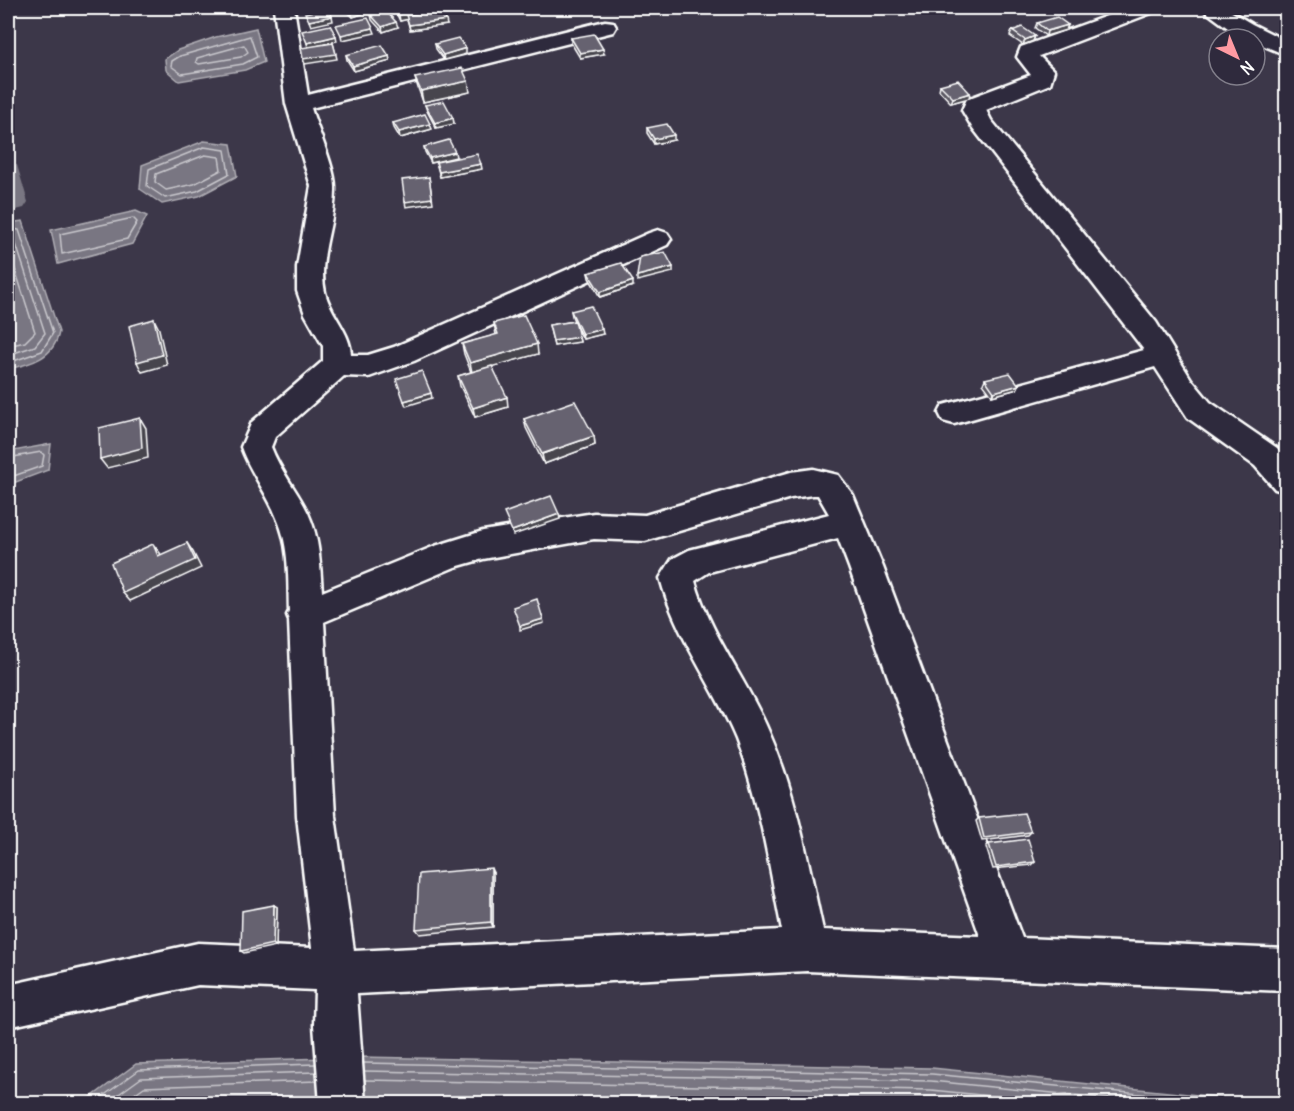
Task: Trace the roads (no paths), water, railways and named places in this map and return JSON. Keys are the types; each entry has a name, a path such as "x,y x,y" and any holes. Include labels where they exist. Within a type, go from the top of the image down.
{"street":[{"path":"284,8 298,104 323,186 310,267 311,291 319,314 337,346 337,365"},
{"path":"1147,8 1029,52 1028,57 1043,71 1042,79 985,99 975,104 975,110 980,122 1146,329 1199,410 1266,457 1287,480"},
{"path":"1211,8 1244,28 1287,49"},
{"path":"298,104 605,27"},
{"path":"343,1104 336,1025 336,972 316,816 304,615 303,548 293,516 262,463 256,447 263,430 337,365 369,366 383,363 658,239"},
{"path":"954,413 1162,355"},
{"path":"304,615 447,556 483,545 594,526 645,528 791,485 813,482 827,484 837,495 848,522 1009,959"},
{"path":"807,950 771,788 753,736 687,608 677,578 684,569 701,560 848,522"},
{"path":"8,1006 198,964 291,967 364,973 807,950 1287,970"}],"water":[{"path":"256,28 264,62 245,70 179,81 166,70 165,59 178,50 216,37"},
{"path":"204,141 231,144 237,176 199,196 162,204 140,189 142,165"},
{"path":"136,211 147,216 132,244 58,264 51,230"},
{"path":"23,221 59,332 47,354 33,362 8,369 8,223"},
{"path":"51,444 48,470 8,485 8,452"},
{"path":"359,1057 932,1068 1286,1104 82,1104 136,1064"}],"waterway":[{"path":"8,170 15,202 8,204"}]}
